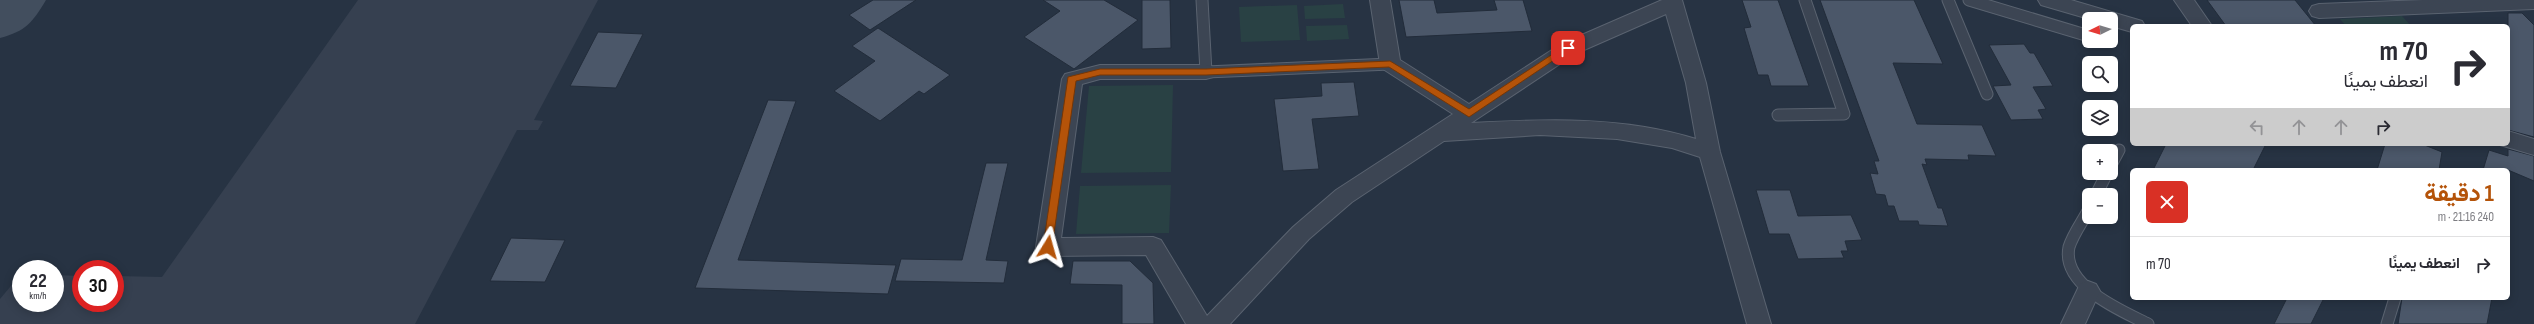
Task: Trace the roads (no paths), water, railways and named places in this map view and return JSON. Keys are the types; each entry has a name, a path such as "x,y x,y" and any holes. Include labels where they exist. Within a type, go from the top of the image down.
{"street":[{"path":"1380,0 1390,64 1469,114"},
{"path":"2048,0 2130,25"},
{"path":"2184,0 2201,24"},
{"path":"1215,324 1301,233 1344,196 1568,48 1673,1 1696,83 1708,152 1759,324"},
{"path":"2320,12 2492,2 2530,7"},
{"path":"2404,8 2417,24"},
{"path":"1199,324 1153,246 1048,247 1072,79 1100,72 1206,72"},
{"path":"1440,133 1540,127 1617,131 1673,140 1708,152"},
{"path":"2510,140 2534,147"},
{"path":"2072,324 2088,291"}],"lane":[{"path":"1202,0 1206,72 1390,64"},
{"path":"1778,116 1844,114 1805,0"},
{"path":"1948,0 1987,94"},
{"path":"1968,0 2082,34"},
{"path":"2082,222 2068,249 2073,270 2088,291 2148,324"},
{"path":"2387,324 2394,300"}]}
